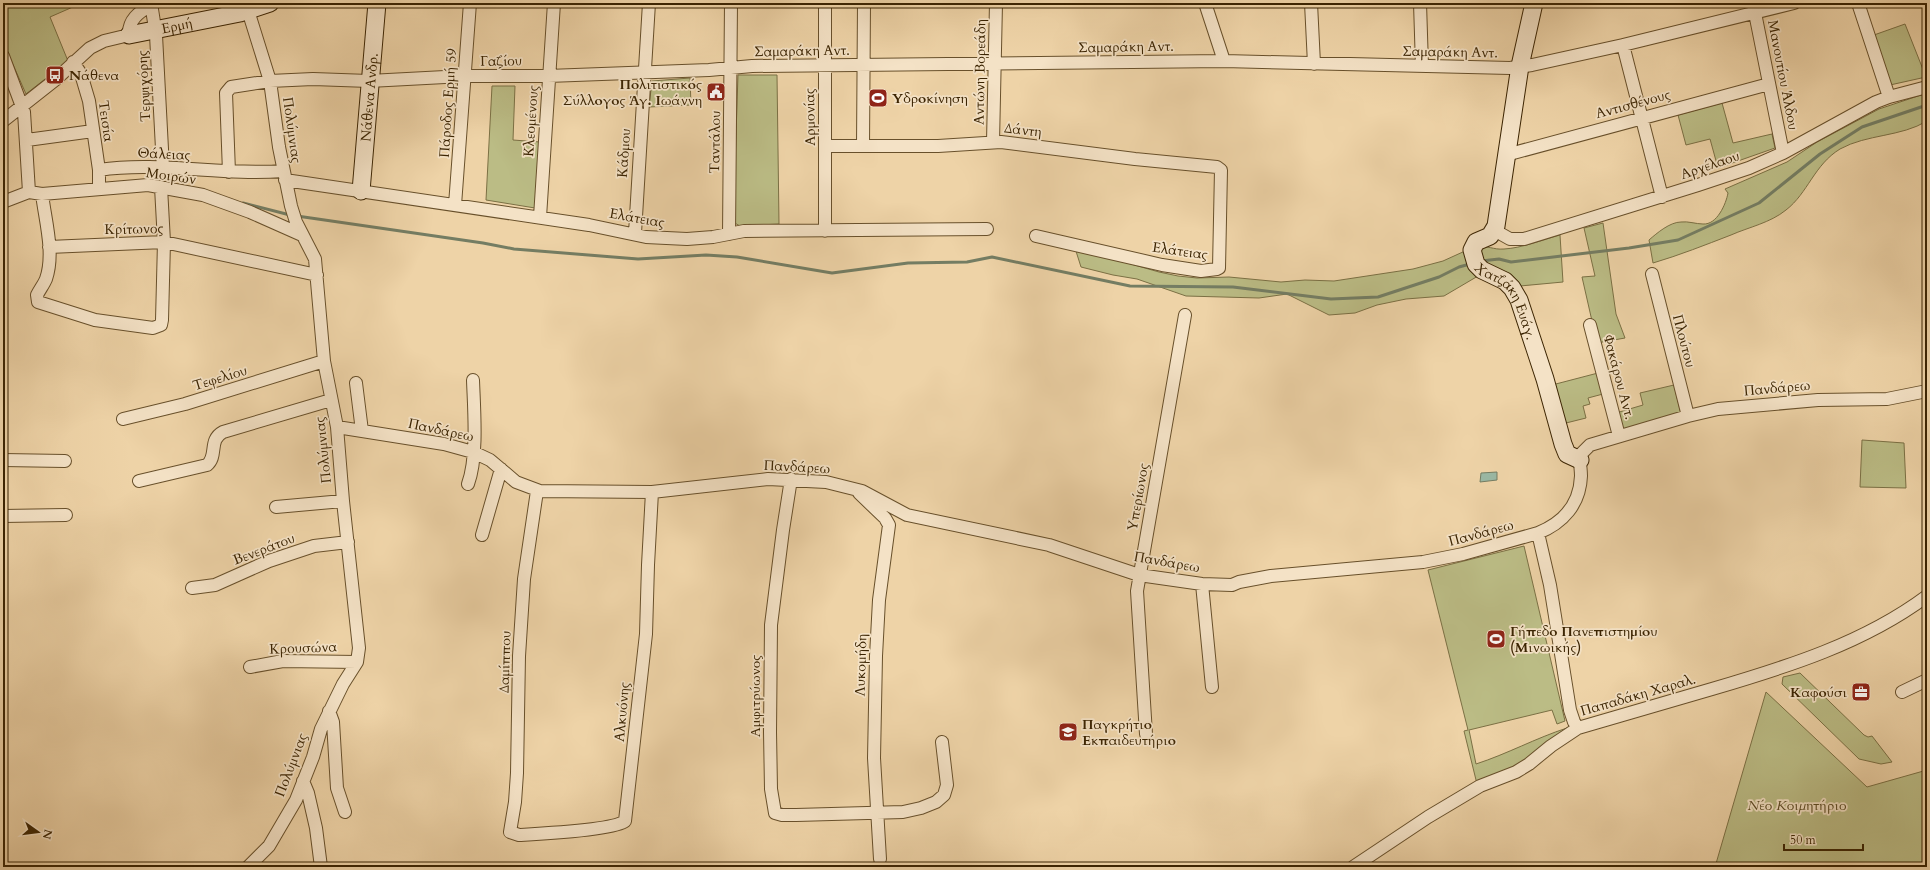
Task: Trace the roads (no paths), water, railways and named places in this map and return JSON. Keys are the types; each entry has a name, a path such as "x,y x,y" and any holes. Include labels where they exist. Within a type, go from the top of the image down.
{"street":[{"name":"Ερμή","path":"129,34 270,3"},
{"name":"Νάθενα Ανδρ.","path":"361,191 369,81 377,3"},
{"name":"Πάροδος Ερμή 59","path":"455,204 470,3"},
{"name":"Κλεομένους","path":"540,217 548,76 554,3"},
{"name":"Κάδμου","path":"635,233 650,3"},
{"name":"Ταντάλου","path":"729,234 732,3"},
{"name":"Αρμονίας","path":"825,3 825,231"},
{"path":"863,146 864,3"},
{"name":"Αντώνη Βορεάδη","path":"993,142 996,3"},
{"path":"1205,3 1224,61"},
{"path":"1311,3 1314,64"},
{"path":"1420,3 1422,66"},
{"path":"1494,230 1520,66 1534,3"},
{"name":"Σαμαράκη Αντ.","path":"732,69 752,66 1224,61 1422,66 1520,66 1623,46 1754,8 1794,3"},
{"path":"1858,3 1889,97"},
{"path":"3,121 55,80 73,62 99,43 129,34 130,26 133,20 151,4"},
{"name":"Τερψιχόρης","path":"151,4 156,29 163,168"},
{"name":"Πολύμνιας","path":"247,7 270,81 284,175 293,213 302,235 314,255 324,361 337,427 343,501 359,642 357,662 329,711 321,729 296,800 269,846 248,867"},
{"name":"Μανουτίου Άλδου","path":"1754,8 1783,153"},
{"path":"1623,46 1662,197"},
{"path":"3,56 22,105 25,119 29,192 3,202"},
{"name":"Τεισία","path":"73,62 80,71 85,83 93,131 99,188"},
{"name":"Γαζίου","path":"270,81 313,79 369,81 464,76 548,76 645,71 732,69"},
{"path":"229,172 226,93 228,89 232,87 270,81"},
{"name":"Αντισθένους","path":"1506,155 1769,84"},
{"name":"Αρχέλαου","path":"1494,230 1510,239 1524,239 1738,172 1783,153 1869,106 1889,97 1927,87"},
{"path":"27,140 93,131"},
{"name":"Δάντη","path":"826,146 938,146 993,142 1217,167"},
{"name":"Θάλειας","path":"98,170 128,167 284,175"},
{"name":"Ελάτειας","path":"1036,236 1162,265 1201,271 1217,269 1219,268 1220,253 1221,170 1217,167"},
{"name":"Ελάτειας","path":"284,175 361,191 540,217 646,236 680,239 744,231 987,229"},
{"name":"Μοιρών","path":"29,192 42,194 148,185 161,187 202,196 250,212 302,235"},
{"path":"42,194 49,246 47,277 36,297 40,303 95,320 153,328 160,325 162,320 164,242 161,187"},
{"name":"Χατζάκη Ευάγ.","path":"1494,230 1490,236 1479,239 1474,243 1472,250 1474,259 1480,268 1505,281 1514,292 1537,355 1567,454 1580,460"},
{"name":"Κρίτωνος","path":"49,246 164,242 317,275"},
{"name":"Πλούτου","path":"1652,274 1688,416"},
{"name":"Υπερίωνος","path":"1146,734 1137,604 1139,575 1185,315"},
{"name":"Φακάρου Αντ.","path":"1590,325 1619,436"},
{"name":"Τεφελίου","path":"123,419 185,404 324,361"},
{"path":"468,484 473,452 473,380"},
{"path":"356,383 362,431"},
{"name":"Πανδάρεω","path":"337,427 444,444 473,452 490,460 516,482 537,490 652,492 689,489 753,480 791,479 826,482 853,488 907,515 1049,545 1139,575 1202,584 1232,585 1239,582 1271,576 1423,562 1463,554 1538,533 1548,529 1569,512 1580,484 1581,454 1590,445 1688,416 1718,409 1761,404 1824,400 1887,399 1927,392"},
{"path":"139,481 207,465 212,458 213,444 216,436 229,430 331,400"},
{"path":"3,460 65,461"},
{"path":"482,535 501,469"},
{"name":"Αμφιτρύωνος","path":"791,479 777,574 771,633 771,789 775,813 782,815 876,812"},
{"name":"Λυκομήδη","path":"853,488 885,518 889,525 879,600 876,656 874,758 876,812 880,859"},
{"name":"Δαμίππου","path":"512,834 510,832 515,802 517,772 519,656 524,579 537,490"},
{"name":"Αλκυόνης","path":"512,834 603,827 621,824 625,821 646,634 652,492"},
{"path":"276,507 343,501"},
{"path":"3,516 66,515"},
{"path":"1538,533 1550,585 1570,710 1574,722 1578,728"},
{"name":"Βενεράτου","path":"192,588 215,585 269,562 314,546 348,542"},
{"path":"1202,584 1212,687"},
{"name":"Παπαδάκη Χαραλ.","path":"1353,867 1428,817 1480,786 1516,772 1529,764 1551,746 1578,728 1787,666 1884,625 1903,614 1927,596"},
{"name":"Κρουσώνα","path":"250,667 283,661 357,662"},
{"path":"1902,692 1927,680"},
{"path":"329,711 334,722 337,788 345,812"},
{"path":"876,812 903,812 915,810 936,802 944,795 947,780 942,742"},
{"path":"303,781 308,793 316,828 321,867"}],"waterway":[{"path":"1481,261 1499,259 1511,262 1629,248 1678,240 1759,203 1820,154 1862,127 1927,105"},
{"path":"243,203 290,215"},
{"path":"297,216 483,243 514,249 638,259 706,255 737,257 832,273 908,263 967,262 992,257 1130,286 1233,287 1331,299 1378,297 1439,277 1459,267 1470,264"}],"place":[{"name":"Νάθενα","path":"55,75"},
{"name":"Πολιτιστικός Σύλλογος Άγ. Ιωάννη","path":"716,92"},
{"name":"Υδροκίνηση","path":"878,98"},
{"name":"Γήπεδο Πανεπιστημίου (Μινωικής)","path":"1496,639"},
{"name":"Καφούσι","path":"1861,692"},
{"name":"Παγκρήτιο Εκπαιδευτήριο","path":"1068,732"}],"park label":[{"name":"Νέο Κοιμητήριο","path":"1797,805"}]}
